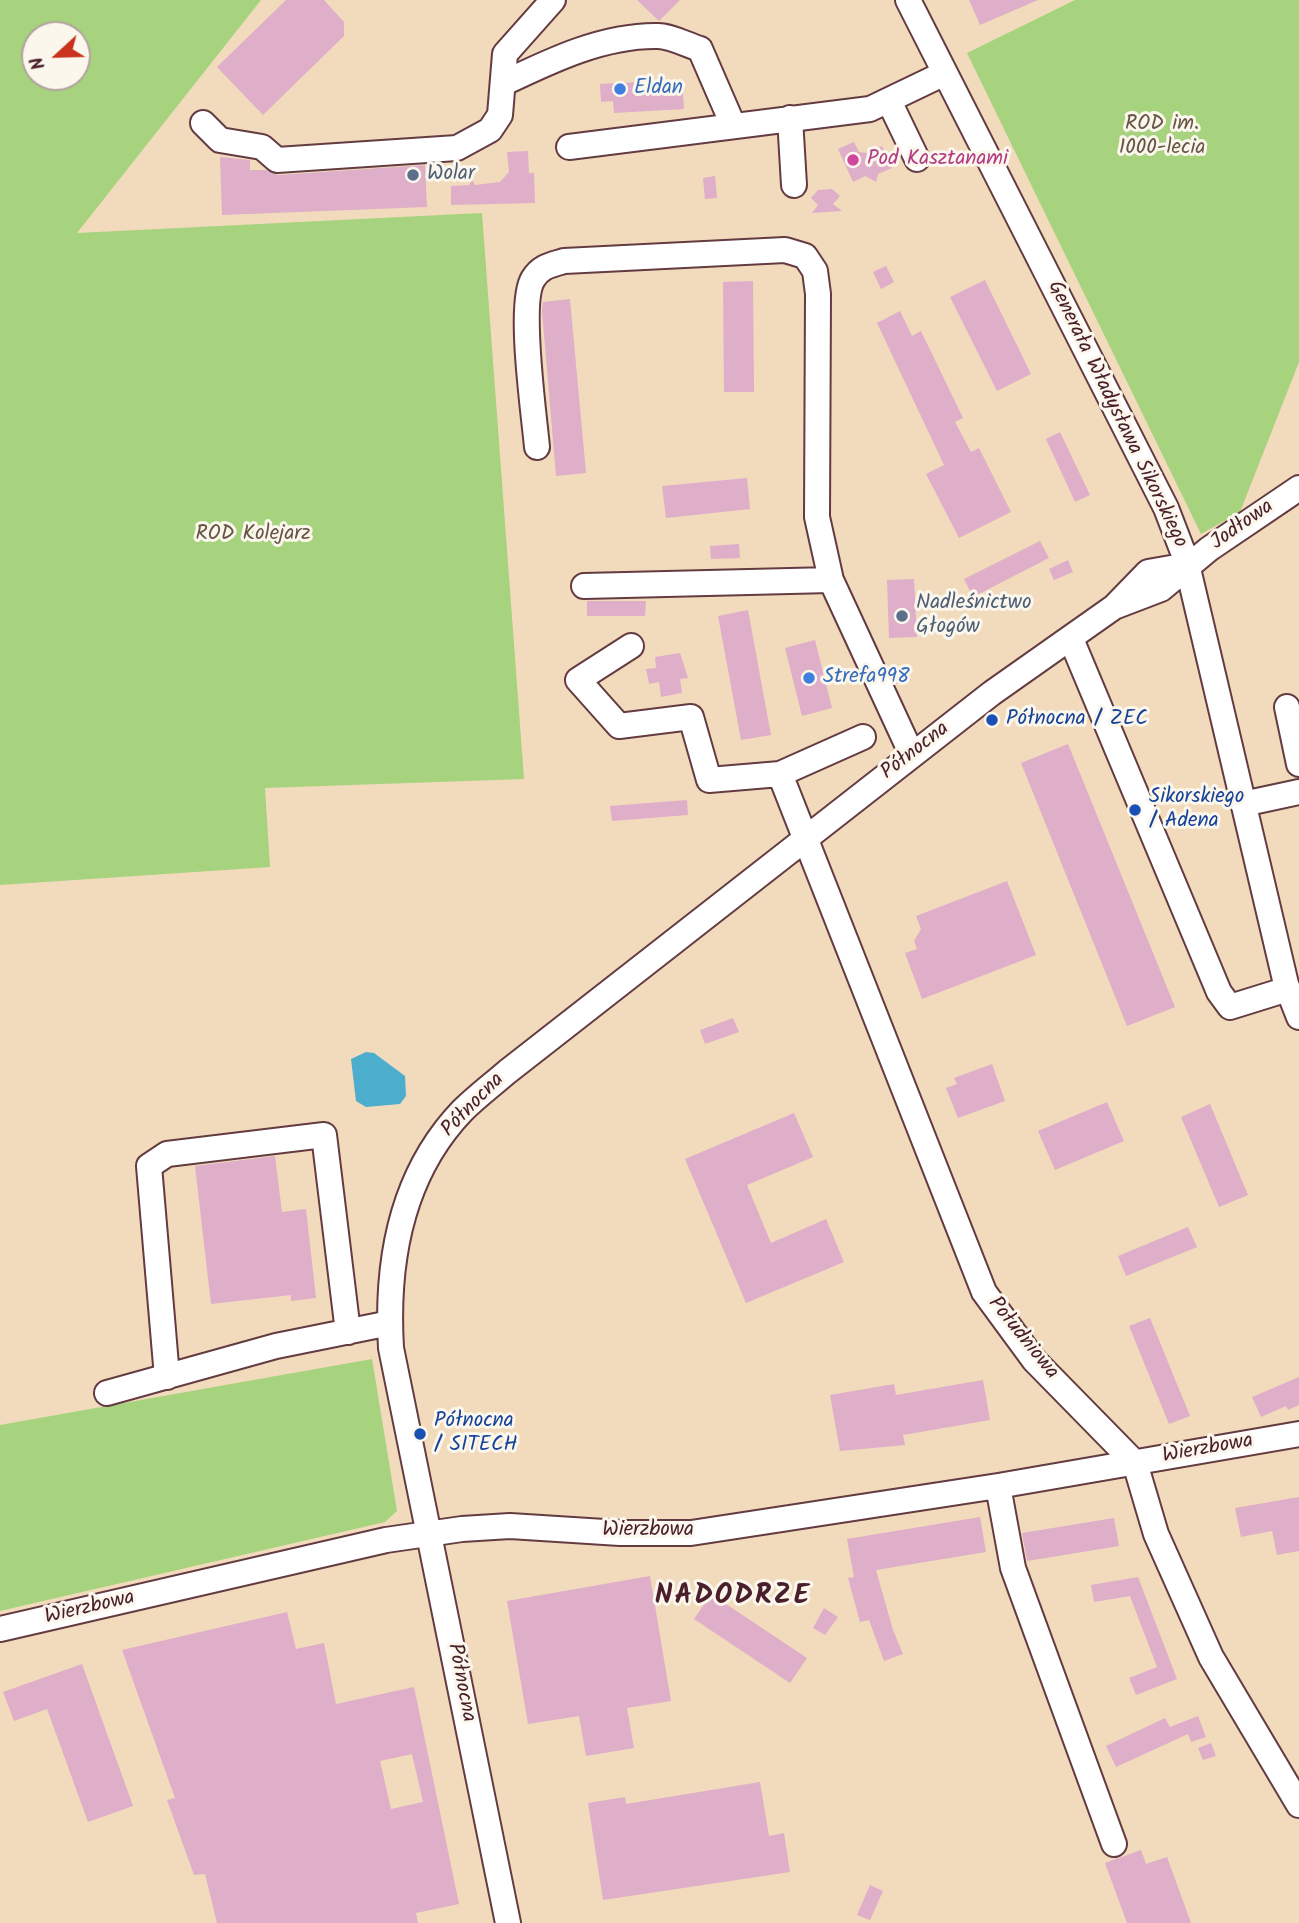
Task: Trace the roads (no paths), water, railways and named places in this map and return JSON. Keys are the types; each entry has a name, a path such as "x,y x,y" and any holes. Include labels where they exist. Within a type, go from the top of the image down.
{"street":[{"path":"203,123 220,140 262,147 277,160 457,148 490,130 500,116 505,54 554,0"},
{"name":"Generała Władysława Sikorskiego","path":"908,0 1172,524 1188,565 1242,804 1288,989 1299,1017"},
{"path":"504,83 557,58 596,45 660,36 699,49 733,125"},
{"path":"569,146 870,110 945,73"},
{"path":"888,101 917,159"},
{"path":"790,118 794,185"},
{"path":"537,447 526,311 531,281 544,266 564,261 785,250 805,256 815,271 818,294 817,517 831,580 912,755"},
{"name":"Jodłowa","path":"1188,565 1252,518 1299,488"},
{"path":"1172,524 1159,579 1200,612"},
{"name":"Północna","path":"508,1923 391,1348 393,1256 401,1219 418,1177 461,1112 516,1065 992,693 1114,607 1159,579 1188,565"},
{"path":"584,586 831,580"},
{"path":"1071,639 1219,992 1230,1007 1288,989"},
{"path":"631,646 578,680 619,726 691,717 709,780 780,774 863,737"},
{"path":"1287,707 1299,764"},
{"name":"Południowa","path":"780,774 985,1292 1034,1360 1135,1463 1156,1534 1211,1657 1299,1805"},
{"path":"1242,804 1299,792"},
{"path":"167,1377 149,1166 167,1154 324,1135 348,1332"},
{"path":"107,1393 276,1346 390,1323"},
{"name":"Wierzbowa","path":"0,1629 386,1539 510,1526 620,1533 691,1533 998,1486 1299,1434"},
{"path":"998,1486 1013,1568 1114,1844"}],"water":[{"path":"366,1052 374,1053 405,1076 406,1096 400,1104 366,1107 356,1101 351,1059"}],"place":[{"name":"Eldan","path":"620,89"},
{"name":"Pod Kasztanami","path":"853,160"},
{"name":"Wolar","path":"413,175"},
{"name":"Nadleśnictwo Głogów","path":"902,616"},
{"name":"Strefa998","path":"809,678"},
{"name":"Północna / ZEC","path":"992,720"},
{"name":"Sikorskiego / Adena","path":"1135,810"},
{"name":"Północna / SITECH","path":"420,1434"}],"district":[{"name":"NADODRZE","path":"733,1598"}],"park label":[{"name":"ROD im. 1000-lecia","path":"1162,137"},
{"name":"ROD Kolejarz","path":"253,535"}]}
